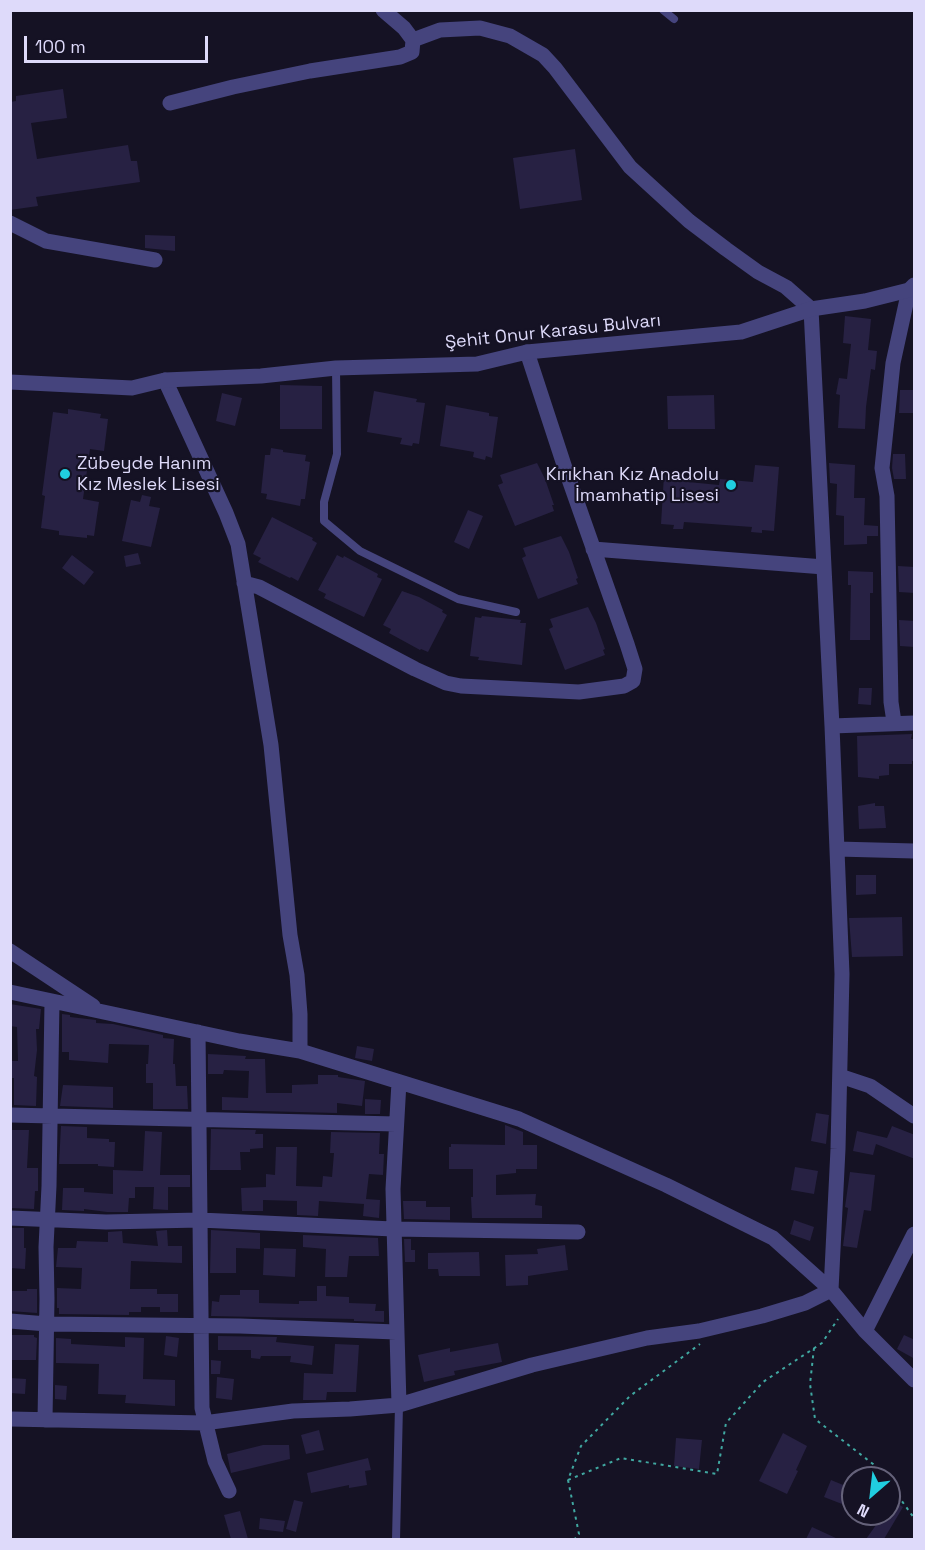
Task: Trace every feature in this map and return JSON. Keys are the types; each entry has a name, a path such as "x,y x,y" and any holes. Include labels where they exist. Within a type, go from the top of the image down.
{"street":[{"path":"170,103 233,87 310,71 400,57 412,52 413,40 404,28 383,10"},
{"path":"413,40 440,30 480,28 510,36 543,55 637,173 689,221 758,272 786,287 811,309 842,974 831,1290"},
{"path":"10,223 46,241 155,260"},
{"path":"894,722 891,702 886,496 882,468 893,363 912,287"},
{"name":"Şehit Onur Karasu Bulvarı","path":"10,382 132,387 165,380 261,376 336,368 477,364 527,352 741,332 811,309 865,301 912,287"},
{"path":"244,583 259,587 446,683 483,688 534,688 579,692 624,686 633,681 635,669 527,352"},
{"path":"165,380 238,544 271,746 290,935 297,975 300,1051"},
{"path":"593,549 824,567"},
{"path":"832,726 915,723"},
{"path":"837,849 915,851"},
{"path":"10,951 101,1012"},
{"path":"10,992 300,1051 519,1119 666,1185 773,1238 831,1290 865,1331 915,1380"},
{"path":"45,1420 52,1002"},
{"path":"198,1032 204,1423 214,1461 229,1491"},
{"path":"840,1076 870,1086 915,1116"},
{"path":"399,1082 393,1229 399,1405"},
{"path":"10,1115 396,1124"},
{"path":"10,1218 106,1222 200,1220 393,1229 578,1232"},
{"path":"865,1331 915,1234"},
{"path":"10,1419 204,1423 293,1411 350,1410 399,1405 532,1365 647,1338 699,1331 762,1316 805,1303 831,1290"},
{"path":"10,1321 47,1324 396,1332"}],"lane":[{"path":"663,10 674,19"},
{"path":"336,368 338,454 324,502 324,521 360,551 458,599 516,612"},
{"path":"396,1539 399,1405"}],"path":[{"path":"568,1480 621,1458 717,1474 726,1423 763,1382 822,1343 846,1307"},
{"path":"574,1539 579,1534 568,1480 581,1446 630,1396 700,1344"},
{"path":"814,1348 810,1384 815,1419 875,1466"},
{"path":"901,1499 915,1518"}],"building":[{"path":"63,89 67,118 31,123 37,159 128,145 131,161 137,161 140,182 36,197 38,206 10,210 10,102 16,101 16,96"},
{"path":"575,149 582,200 520,209 513,158"},
{"path":"145,235 175,236 175,251 145,248"},
{"path":"845,316 871,319 868,350 877,351 875,370 871,369 865,429 838,428 840,395 836,394 839,378 847,379 851,344 843,343"},
{"path":"280,385 322,386 322,429 280,429"},
{"path":"900,390 915,390 915,413 899,413"},
{"path":"374,391 417,399 416,402 425,403 419,444 413,443 412,446 400,444 402,438 367,432"},
{"path":"222,393 242,398 235,426 216,421"},
{"path":"714,395 715,429 668,429 667,396"},
{"path":"446,405 489,413 489,416 498,417 492,458 486,456 485,460 473,457 474,452 440,446"},
{"name":"Zübeyde Hanım Kız Meslek Lisesi","path":"68,409 101,414 100,418 108,419 104,451 90,449 83,499 99,502 94,536 87,535 87,538 59,535 59,531 41,528 45,496 42,495 53,412 68,414"},
{"path":"271,448 306,455 305,461 310,462 305,499 301,499 300,506 266,499 267,494 261,493 265,455 270,455"},
{"path":"893,454 905,454 906,479 894,479"},
{"path":"537,463 545,479 554,511 515,526 498,485 503,483 500,475"},
{"path":"829,463 855,465 854,498 865,498 864,525 878,526 878,536 867,536 867,544 844,545 844,516 836,515 837,484 830,483"},
{"name":"Kırıkhan Kız Anadolu İmamhatip Lisesi","path":"755,465 779,467 774,531 751,532 752,527 684,522 683,529 673,529 674,525 661,524 664,475 688,476 688,482 719,485 720,479 753,482"},
{"name":"Zübeyde Hanım Kız Meslek Lisesi","path":"142,495 151,497 149,506 160,508 151,547 122,541 131,500 140,502"},
{"path":"468,510 483,516 469,549 454,542"},
{"path":"272,517 313,538 312,540 317,543 298,581 258,562 261,558 253,554"},
{"path":"561,536 569,552 578,584 538,599 522,558 526,556 523,548"},
{"path":"138,553 141,564 126,567 124,556"},
{"path":"72,555 94,572 84,585 62,568"},
{"path":"337,555 343,558 344,556 378,574 377,577 382,579 364,617 324,598 326,594 318,590"},
{"path":"898,566 915,567 915,593 899,592"},
{"path":"848,571 873,572 873,593 870,593 870,640 850,640 851,585 848,585"},
{"path":"402,591 419,597 443,610 442,612 447,615 428,652 389,633 391,629 383,625"},
{"path":"588,607 596,623 605,655 565,670 549,629 553,627 550,619"},
{"path":"482,616 521,620 520,623 526,623 522,665 478,660 479,657 470,656 475,617 481,618"},
{"path":"899,620 915,621 915,647 900,646"},
{"path":"859,688 872,688 871,705 858,704"},
{"path":"912,734 911,739 915,739 915,761 912,761 912,764 889,764 889,775 879,776 879,779 858,777 857,736"},
{"path":"875,803 875,806 884,806 886,828 859,829 858,806"},
{"path":"856,875 876,875 876,894 856,895"},
{"path":"902,917 903,956 852,957 849,918"},
{"path":"10,1004 41,1009 39,1029 36,1029 37,1050 34,1076 37,1077 36,1106 14,1105 14,1078 10,1078 10,1061 18,1061 17,1027 10,1026"},
{"path":"62,1014 174,1039 173,1064 175,1064 176,1086 187,1086 188,1109 153,1109 153,1083 146,1083 149,1045 109,1044 108,1063 69,1060 69,1052 62,1052"},
{"path":"357,1046 374,1049 372,1061 355,1058"},
{"path":"208,1054 265,1059 266,1093 292,1093 292,1085 318,1084 318,1075 338,1075 338,1077 365,1081 362,1106 337,1103 337,1113 222,1110 222,1097 248,1098 249,1071 224,1070 223,1074 208,1074"},
{"path":"63,1085 113,1087 113,1108 60,1106"},
{"path":"365,1099 381,1100 380,1114 365,1114"},
{"path":"816,1113 829,1115 826,1144 811,1141"},
{"path":"505,1125 523,1132 523,1145 537,1145 537,1169 516,1169 516,1173 496,1175 496,1195 536,1194 535,1205 542,1206 542,1218 472,1218 473,1169 449,1169 451,1144 505,1145"},
{"path":"61,1126 87,1127 87,1138 109,1139 109,1142 115,1142 114,1167 98,1166 98,1164 59,1164"},
{"path":"892,1126 915,1135 915,1159 876,1144 873,1155 853,1151 857,1131 887,1138"},
{"path":"211,1129 256,1130 255,1134 263,1134 263,1148 240,1152 241,1170 210,1170"},
{"path":"10,1130 29,1130 27,1168 38,1168 38,1191 35,1191 34,1209 10,1208"},
{"path":"145,1131 162,1132 160,1175 190,1175 190,1187 168,1187 168,1210 153,1209 154,1187 135,1187 135,1198 129,1198 128,1212 62,1210 63,1188 84,1188 84,1192 113,1194 113,1170 143,1171"},
{"path":"331,1132 380,1133 379,1154 384,1154 383,1175 369,1174 366,1199 380,1200 379,1218 363,1216 364,1204 319,1201 318,1216 297,1215 297,1201 263,1200 263,1211 242,1211 241,1188 266,1187 266,1174 275,1175 276,1147 297,1147 296,1186 322,1187 323,1176 332,1177 334,1153 330,1153"},
{"path":"795,1167 818,1171 814,1194 791,1190"},
{"path":"850,1172 875,1175 871,1211 864,1210 857,1248 843,1246"},
{"path":"403,1201 426,1201 426,1207 450,1207 450,1220 404,1219"},
{"path":"794,1220 814,1227 810,1241 790,1234"},
{"path":"10,1228 24,1228 25,1269 10,1268"},
{"path":"167,1230 168,1246 182,1246 182,1263 131,1261 130,1289 157,1289 157,1294 178,1294 178,1312 160,1312 160,1307 141,1307 141,1312 129,1312 129,1315 59,1314 57,1288 81,1289 82,1268 56,1267 58,1248 76,1248 77,1241 108,1242 108,1232 122,1231 123,1243 158,1246 156,1231"},
{"path":"211,1230 260,1233 260,1249 236,1248 236,1273 210,1273"},
{"path":"303,1235 378,1238 379,1256 349,1256 347,1277 325,1277 326,1249 303,1247"},
{"path":"404,1239 411,1239 411,1250 415,1250 415,1262 405,1262"},
{"path":"565,1245 568,1270 528,1276 528,1285 506,1286 505,1255 538,1254 537,1249"},
{"path":"264,1248 296,1249 295,1277 263,1275"},
{"path":"479,1252 480,1276 439,1276 438,1269 428,1269 428,1253"},
{"path":"317,1286 326,1286 326,1296 349,1297 349,1303 376,1304 375,1311 384,1311 384,1322 354,1321 354,1319 211,1316 212,1301 219,1302 220,1295 240,1295 240,1290 259,1290 259,1303 299,1304 299,1301 317,1301"},
{"path":"27,1289 37,1289 37,1313 10,1311 11,1291 27,1291"},
{"path":"10,1335 34,1335 37,1338 36,1360 10,1360"},
{"path":"904,1335 915,1340 915,1359 897,1349"},
{"path":"166,1336 179,1338 177,1357 164,1355"},
{"path":"218,1336 277,1337 276,1342 314,1346 312,1365 290,1362 291,1356 261,1356 260,1359 251,1358 251,1350 218,1350"},
{"path":"125,1337 144,1338 143,1379 175,1380 175,1406 125,1403 126,1395 98,1394 99,1364 56,1363 56,1338 71,1339 71,1344 125,1347"},
{"path":"498,1343 502,1362 454,1371 455,1375 424,1382 418,1355 450,1348 450,1352"},
{"path":"335,1344 359,1345 356,1392 327,1392 326,1400 303,1400 304,1373 333,1374"},
{"path":"211,1360 221,1361 220,1374 211,1374"},
{"path":"217,1377 234,1379 232,1400 216,1398"},
{"path":"10,1378 26,1379 25,1394 10,1393"},
{"path":"55,1385 67,1386 66,1400 55,1399"},
{"path":"319,1430 324,1450 306,1454 301,1435"},
{"path":"783,1433 807,1446 787,1494 759,1481"},
{"path":"676,1438 702,1440 699,1469 674,1466"},
{"path":"263,1445 289,1445 290,1459 231,1473 227,1454"},
{"path":"368,1458 371,1470 365,1471 367,1485 349,1488 349,1485 311,1493 307,1473"},
{"path":"831,1480 841,1484 841,1504 824,1497"},
{"path":"294,1500 303,1502 296,1532 286,1529"},
{"path":"240,1511 248,1539 231,1539 224,1515"},
{"path":"260,1518 285,1521 283,1532 259,1529"},
{"path":"875,1526 892,1526 884,1539 866,1539"},
{"path":"812,1527 838,1539 806,1539"}],"place":[{"name":"Zübeyde Hanım Kız Meslek Lisesi","path":"65,474"},
{"name":"Kırıkhan Kız Anadolu İmamhatip Lisesi","path":"731,485"}]}
